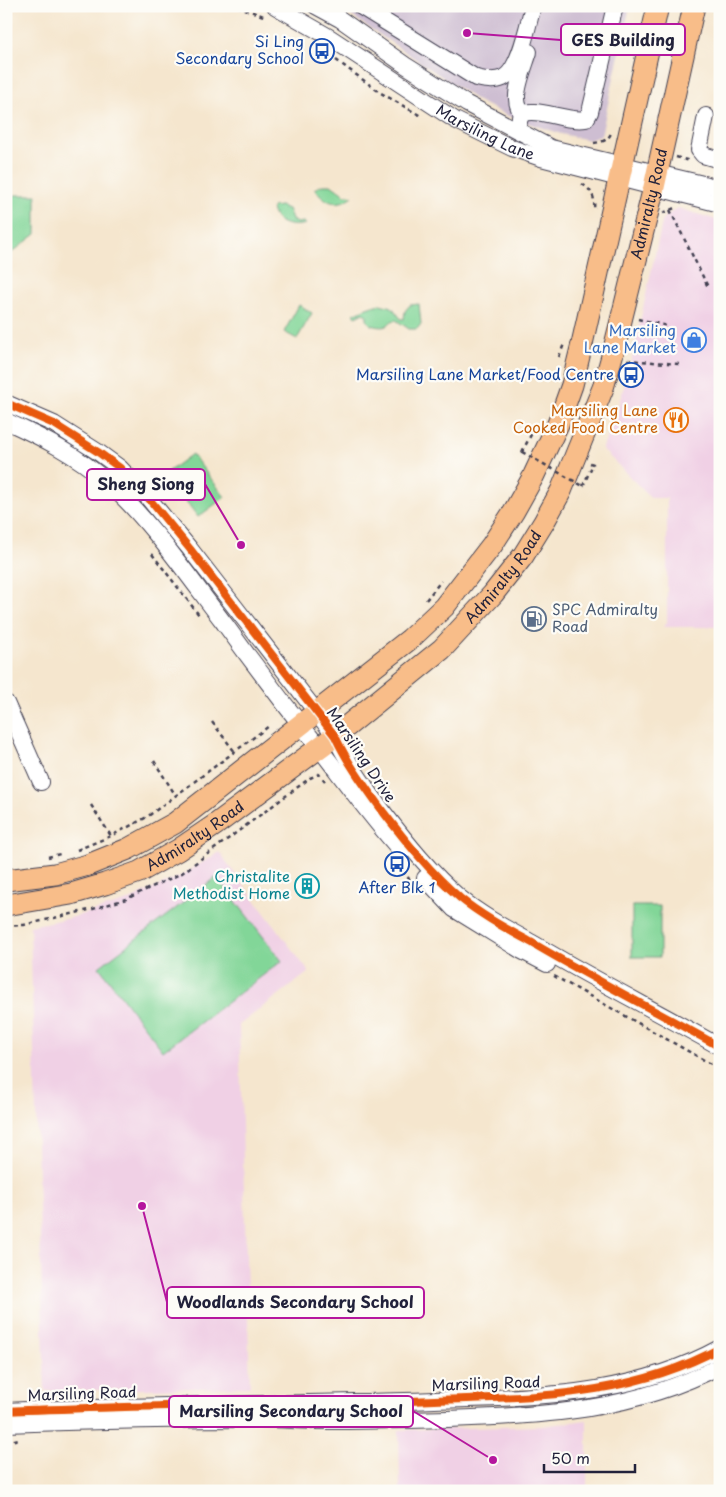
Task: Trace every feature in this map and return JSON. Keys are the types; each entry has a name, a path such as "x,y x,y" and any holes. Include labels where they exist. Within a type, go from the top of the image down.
{"main road":[{"name":"Admiralty Road","path":"6,880 55,874 88,865 128,849 175,823 410,640 444,607 492,545 533,477 558,424 572,385 658,6"},
{"name":"Admiralty Road","path":"6,905 71,894 105,884 139,872 178,850 327,742 442,649 466,625 523,556 560,491 603,388 655,180 694,6"}],"street":[{"name":"Marsiling Lane","path":"316,6 340,18 406,65 467,104 519,122 551,148 621,172"},
{"path":"360,6 476,78 488,80 502,78 510,72 516,63 533,6"},
{"path":"512,148 519,122 518,92 541,6"},
{"path":"519,122 529,111 577,121 586,119 590,112 615,6"},
{"name":"Marsiling Lane","path":"279,7 329,36 455,120 512,148 541,158 655,180 720,188"},
{"path":"395,80 418,43"},
{"path":"706,116 698,150 703,155 720,160"},
{"name":"Marsiling Lane","path":"655,180 720,204"},
{"name":"Marsiling Drive","path":"6,403 54,424 98,452 120,468 145,494 190,549 308,719"},
{"name":"Marsiling Drive","path":"6,421 46,439 69,454 106,481 128,503 327,742 380,828 454,909 522,951 720,1057"},
{"path":"176,559 190,549"},
{"path":"6,703 42,782"},
{"name":"Marsiling Drive","path":"327,742 344,756 365,787 422,861 461,898 492,920 579,971 720,1047"},
{"name":"Marsiling Road","path":"6,1411 531,1397 585,1391 632,1382 676,1368 720,1348"},
{"name":"Marsiling Road","path":"6,1424 150,1420 391,1420 506,1417 564,1413 647,1396 681,1384 720,1366"}],"path":[{"path":"670,210 708,287"},
{"path":"637,318 668,326"},
{"path":"627,360 679,364"},
{"path":"535,427 522,452 583,486 593,464"},
{"path":"152,554 204,622"},
{"path":"424,602 441,581"},
{"path":"212,722 235,752"},
{"path":"76,850 111,836 147,817 271,725"},
{"path":"154,761 176,796"},
{"path":"91,805 111,836"},
{"path":"43,858 68,852"},
{"path":"572,986 720,1069"}],"shaded area":[{"path":"337,6 630,6 601,135 589,140 561,134 510,117 478,101"},
{"path":"678,208 720,221 720,627 663,627 667,623 667,498 651,498 602,449 613,423 631,363 663,218"},
{"path":"219,852 309,972 239,1025 250,1387 45,1391 30,926 70,918 125,902 181,876"},
{"path":"587,1420 587,1491 400,1491 399,1430 543,1426"}],"green space":[{"path":"322,185 331,185 345,195 353,196 342,202 330,202 314,189"},
{"path":"6,195 36,195 36,234 6,257"},
{"path":"280,206 288,209 293,221 306,224 289,225 279,221 273,213 272,207"},
{"path":"380,304 392,307 401,319 404,319 405,311 410,305 419,304 421,324 417,329 409,329 396,320 386,326 379,327 371,325 367,320 367,315 363,313 356,317 354,314"},
{"path":"299,305 312,313 297,339 284,332"},
{"path":"192,454 225,497 198,517 165,474"},
{"path":"217,877 282,961 163,1051 99,967"},
{"path":"632,906 660,906 660,957 632,957"}],"cycle path":[{"path":"6,403 54,424 98,452 120,468 145,494 335,736 351,766 384,813 420,857 460,898 496,922 720,1047"},
{"path":"6,1411 532,1396 597,1389 629,1383 660,1374 720,1348"}],"place":[{"name":"GES Building","path":"467,33"},
{"name":"Si Ling Secondary School","path":"322,51"},
{"name":"Marsiling Lane Market","path":"694,340"},
{"name":"Marsiling Lane Market/Food Centre","path":"631,375"},
{"name":"Marsiling Lane Cooked Food Centre","path":"676,420"},
{"name":"Sheng Siong","path":"241,545"},
{"name":"SPC Admiralty Road","path":"534,619"},
{"name":"After Blk 1","path":"397,864"},
{"name":"Christalite Methodist Home","path":"307,886"},
{"name":"Woodlands Secondary School","path":"142,1206"},
{"name":"Marsiling Secondary School","path":"493,1460"}]}
